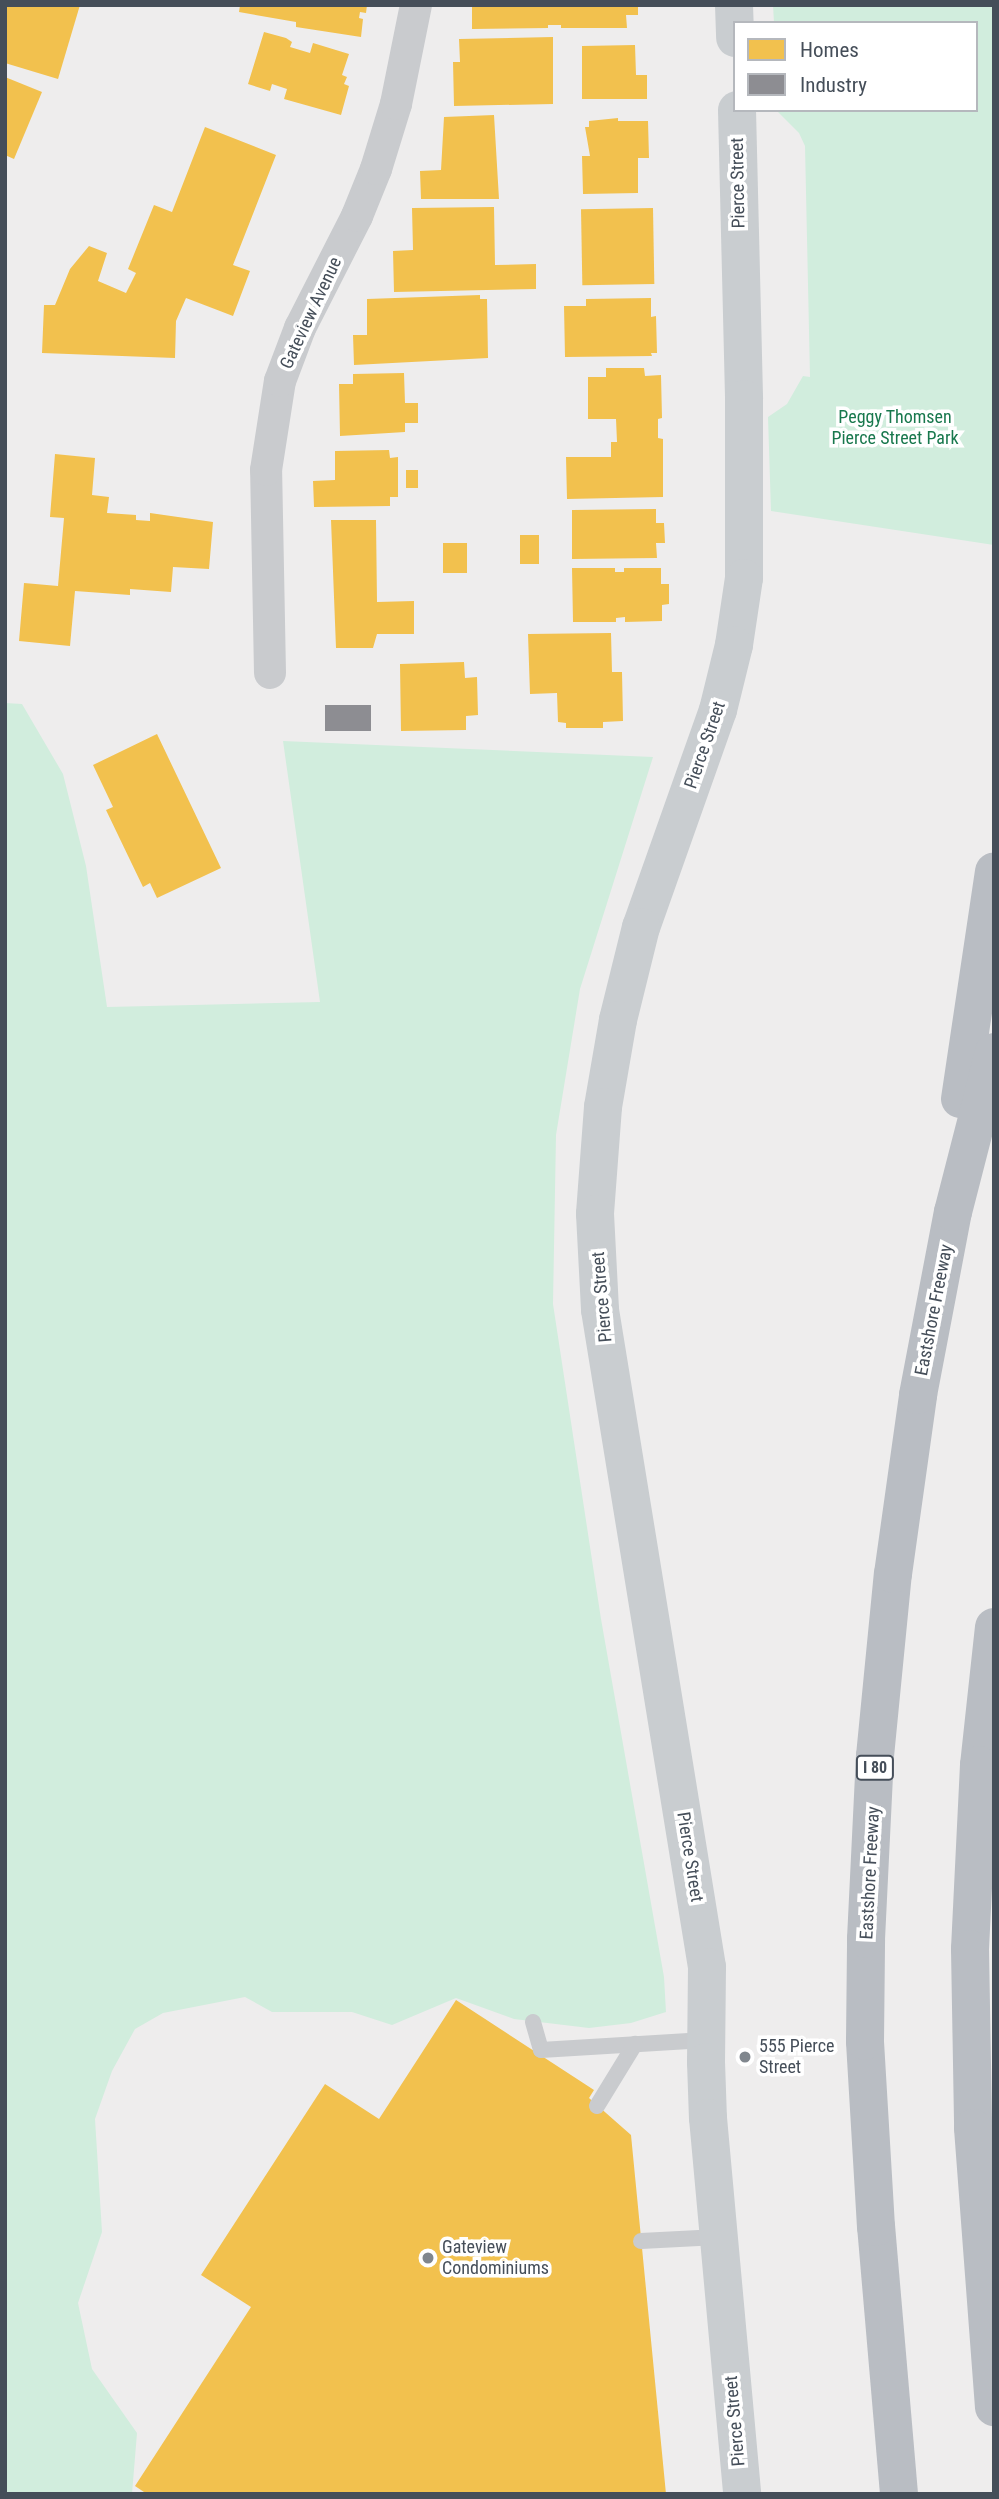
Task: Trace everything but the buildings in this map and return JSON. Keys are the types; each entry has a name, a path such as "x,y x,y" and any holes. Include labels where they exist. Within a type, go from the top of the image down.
{"highway":[{"path":"918,1395 994,872"},
{"name":"Eastshore Freeway","path":"899,2494 869,2136 865,2041 866,1939 882,1669 918,1395 954,1212 994,1052"},
{"path":"994,1627 979,1766 971,1962 973,2128 994,2407"}],"street":[{"name":"Gateview Avenue","path":"270,673 266,470 280,381 300,328 357,216 376,169 396,104 416,5"},
{"name":"Pierce Street","path":"737,112 744,399 744,578 734,645 718,710 641,927 618,1020 603,1107 595,1214 600,1310 708,1966 708,2118 741,2494"}],"lane":[{"path":"533,2022 541,2050 706,2040"},
{"path":"597,2106 635,2045"},
{"path":"641,2241 718,2237"}],"green space":[{"name":"Peggy Thomsen Pierce Street Park","path":"773,5 994,5 994,545 771,511 768,417 787,404 803,376 810,377 805,146 799,133 778,112 978,112 978,21 774,21"},
{"path":"5,703 22,704 63,774 86,866 107,1007 320,1002 283,741 653,757 580,989 556,1135 553,1304 601,1619 664,1977 666,2012 631,2023 589,2028 514,2019 456,1998 392,2025 352,2012 272,2012 245,1997 163,2013 135,2029 112,2071 95,2119 102,2232 78,2303 92,2369 137,2433 132,2494 5,2494"}],"place":[{"name":"555 Pierce Street","path":"745,2057"},
{"name":"Gateview Condominiums","path":"428,2258"}]}
